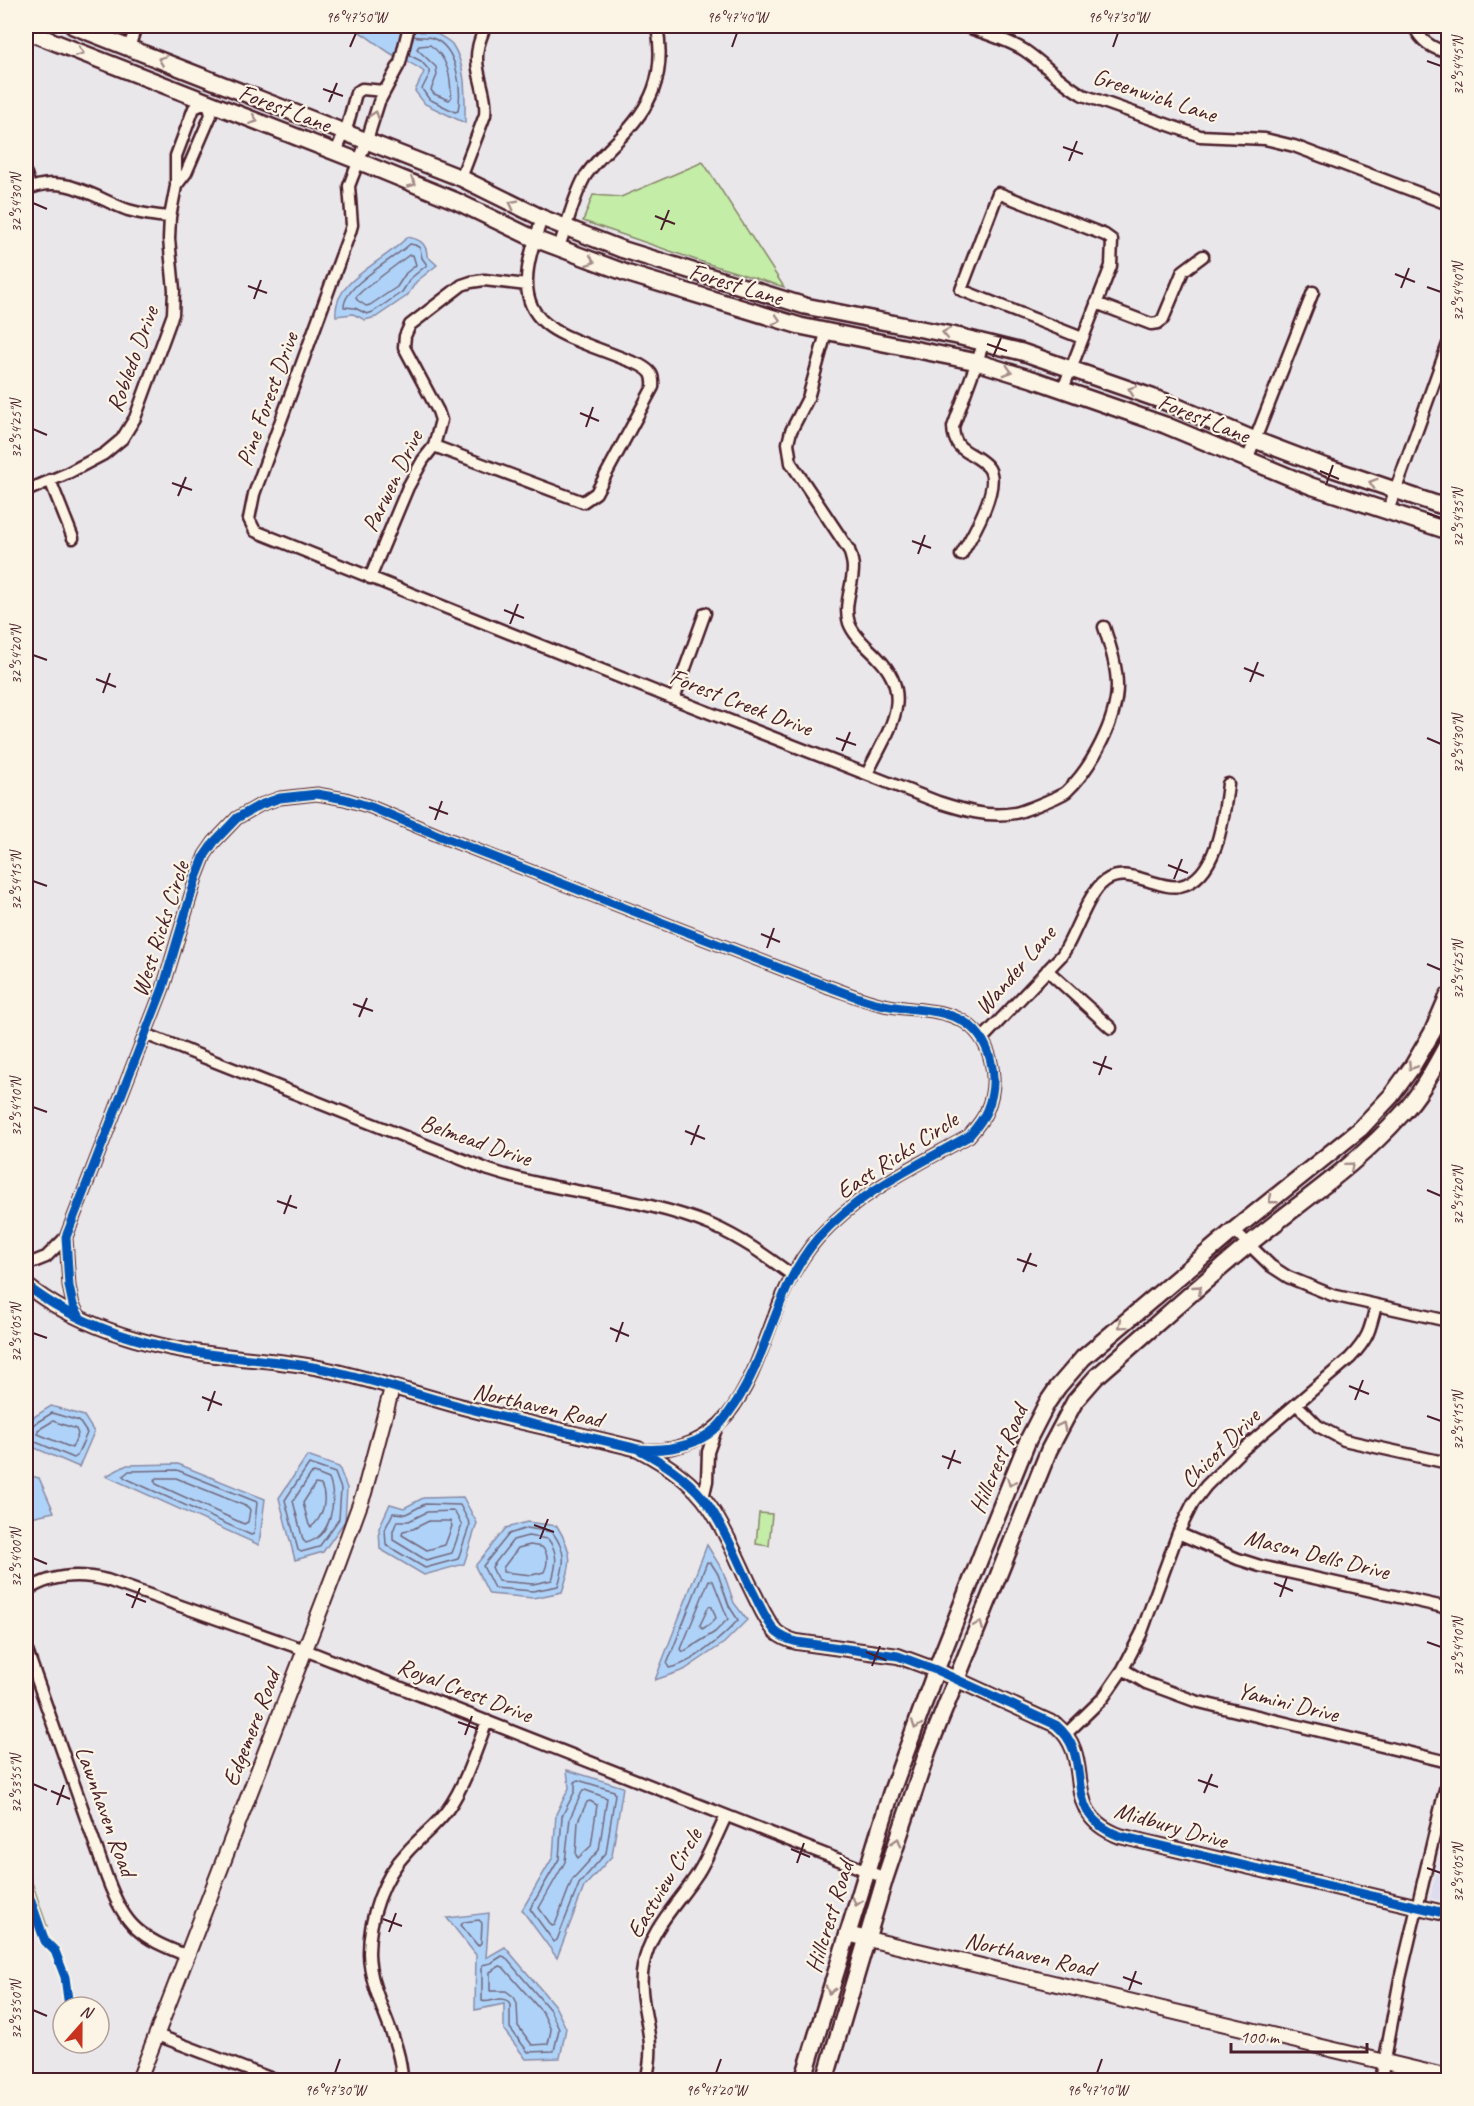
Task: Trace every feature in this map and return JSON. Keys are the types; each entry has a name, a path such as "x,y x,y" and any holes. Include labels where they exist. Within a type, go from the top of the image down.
{"main road":[{"name":"Forest Lane","path":"73,26 368,140 461,178 542,218 621,249 805,306 984,342 1071,369 1166,402 1321,465 1449,508"},
{"name":"Forest Lane","path":"26,31 336,152 456,201 558,249 628,274 826,333 900,345 977,362 1165,425 1311,486 1449,531"},
{"path":"208,102 217,81"},
{"path":"800,326 805,306"},
{"name":"Hillcrest Road","path":"803,2080 891,1793 936,1670 1037,1420 1053,1395 1083,1358 1234,1230 1360,1129 1391,1096 1412,1067 1432,1033 1449,996"},
{"name":"Hillcrest Road","path":"825,2080 885,1878 928,1750 1050,1450 1075,1401 1096,1377 1249,1245 1371,1148 1403,1114 1426,1083 1449,1041"}],"street":[{"path":"129,48 136,26"},
{"path":"358,161 368,140 374,114 400,63 409,26"},
{"path":"461,178 486,115 477,49 485,26"},
{"path":"558,249 585,177 600,157 642,114 654,90 660,66 657,26"},
{"name":"Greenwich Lane","path":"964,26 1023,50 1068,87 1094,99 1200,136 1264,139 1294,146 1449,204"},
{"path":"1414,26 1422,39 1430,46 1449,53"},
{"path":"336,152 356,93 362,89 384,91"},
{"name":"Robledo Drive","path":"26,491 68,473 111,448 122,439 135,418 173,314 170,217 176,186 176,156 194,108 208,102 211,115 186,174 176,186"},
{"name":"Pine Forest Drive","path":"358,161 350,186 352,225 350,232 255,494 249,519 251,526 260,534 370,578"},
{"path":"26,174 28,188 43,184 63,184 76,187 135,212 170,217"},
{"path":"1063,389 1112,260 1112,240 1105,235 998,193 961,290 1082,338"},
{"path":"434,446 583,502 596,494 653,387 654,378 650,371 640,365 561,335 545,325 536,315 530,303 527,285 535,239 542,218"},
{"path":"1096,303 1151,324 1158,323 1162,319 1183,271 1203,256"},
{"name":"Parwen Drive","path":"370,578 408,487 434,446 441,420 406,353 404,342 406,330 414,321 462,285 484,280 527,285"},
{"path":"1247,460 1313,292"},
{"path":"826,333 808,398 791,431 788,443 791,463 849,550 853,566 848,603 850,626 885,664 896,683 898,696 896,711 867,774"},
{"path":"961,555 992,490 993,480 987,466 958,446 954,438 953,427 984,342"},
{"path":"1388,511 1449,344"},
{"path":"51,480 73,538"},
{"name":"Forest Creek Drive","path":"370,578 674,699 972,813 1015,813 1065,793 1096,755 1114,713 1117,686 1104,627"},
{"path":"674,699 705,613"},
{"name":"Wander Lane","path":"982,1039 1062,955 1091,897 1103,882 1113,876 1122,875 1179,886 1200,875 1208,863 1222,830 1228,784"},
{"name":"West Ricks Circle","path":"26,1265 46,1257 66,1237 173,958 205,855 218,837 237,818 260,805 280,798 317,794 371,807 823,985 878,1004 952,1016 974,1029 982,1039"},
{"path":"1047,970 1111,1028"},
{"path":"1432,1033 1449,1041"},
{"name":"Belmead Drive","path":"145,1034 489,1170 540,1184 648,1206 710,1225 757,1250 792,1275"},
{"name":"East Ricks Circle","path":"703,1498 707,1481 708,1452 716,1429 752,1376 792,1275 817,1239 839,1216 868,1193 969,1136 980,1124 988,1109 993,1087 993,1071 982,1039"},
{"path":"1234,1230 1271,1266 1288,1277 1332,1295 1449,1322"},
{"name":"West Ricks Circle","path":"66,1237 69,1286 73,1305 81,1319"},
{"name":"Northaven Road","path":"26,1285 81,1319 131,1337 186,1351 297,1363 472,1410 638,1449 666,1466 703,1498 718,1521 765,1615 776,1632 796,1642 890,1655 957,1679"},
{"name":"Chicot Drive","path":"1066,1734 1103,1698 1123,1670 1142,1634 1178,1533 1193,1503 1206,1486 1240,1452 1350,1358 1363,1344 1371,1328 1376,1305"},
{"name":"Edgemere Road","path":"139,2080 364,1493 392,1388"},
{"path":"1296,1404 1318,1426 1344,1440 1449,1463"},
{"name":"East Ricks Circle","path":"638,1449 676,1448 693,1443 716,1429"},
{"name":"Mason Dells Drive","path":"1178,1533 1260,1566 1449,1608"},
{"name":"Royal Crest Drive","path":"26,1591 36,1584 60,1577 94,1576 107,1580 304,1650 885,1878"},
{"name":"Lawnhaven Road","path":"26,1648 107,1878 122,1912 134,1928 145,1936 188,1956"},
{"name":"Yamini Drive","path":"1123,1670 1146,1683 1195,1701 1449,1762"},
{"path":"957,1679 1041,1717 1056,1725 1066,1734"},
{"path":"402,2080 398,2054 376,1994 372,1976 369,1953 371,1930 382,1892 393,1870 448,1809 466,1774 487,1721"},
{"name":"Midbury Drive","path":"1066,1734 1076,1755 1080,1790 1085,1809 1100,1826 1109,1832 1449,1914"},
{"path":"1381,2080 1392,2015 1416,1907 1449,1777"},
{"name":"Eastview Circle","path":"646,2080 650,2046 642,1986 642,1969 646,1954 651,1938 660,1923 707,1858 726,1816"},
{"name":"Northaven Road","path":"847,1934 1449,2077"},
{"path":"157,2035 275,2080"}],"shaded area":[{"path":"1448,1824 1448,1902 1430,1898"}],"green space":[{"path":"703,162 784,287 699,261 583,221 593,195 621,197"},
{"path":"759,1513 772,1514 769,1546 756,1544"},
{"path":"26,1865 47,1926 26,1934"}],"water":[{"path":"349,26 403,26 421,32 432,31 450,42 457,53 463,72 465,123 425,104 415,91 424,72"},
{"path":"407,237 422,242 427,256 437,265 416,282 407,296 376,317 365,320 353,314 336,316 337,303 352,281"},
{"path":"51,1406 84,1416 94,1432 79,1467 28,1445 26,1422"},
{"path":"307,1456 339,1467 347,1488 345,1521 323,1552 295,1560 279,1498"},
{"path":"178,1464 265,1499 259,1545 106,1476 127,1465"},
{"path":"26,1475 39,1478 54,1512 26,1518"},
{"path":"463,1497 477,1523 464,1564 424,1575 380,1549 379,1528 390,1504 404,1508 423,1498"},
{"path":"527,1522 557,1526 563,1536 570,1558 562,1592 533,1598 489,1594 475,1566 506,1528"},
{"path":"707,1545 723,1571 734,1603 747,1620 724,1643 684,1670 655,1680"},
{"path":"567,1770 623,1787 612,1856 584,1887 557,1958 522,1910 553,1857 556,1814 569,1788"},
{"path":"489,1913 486,1958 505,1947 555,2006 566,2028 560,2058 526,2059 504,2030 504,2004 475,2010 476,1955 447,1918"}],"cycle path":[{"path":"81,1319 73,1305 69,1286 66,1237 163,988 205,855 237,818 260,805 280,798 317,794 345,799 371,807 440,836 859,998 890,1006 952,1016 972,1027 986,1048 993,1072 993,1085 987,1110 979,1124 969,1136 870,1193 851,1207 818,1238 792,1277 747,1384 721,1424 688,1444 668,1449 638,1449"},
{"path":"26,1285 69,1313 116,1333 166,1347 324,1369 474,1410 638,1449 677,1473 709,1506 722,1527 762,1610 776,1632 797,1642 898,1656 936,1670 1056,1725 1068,1739 1075,1754 1083,1800 1089,1813 1101,1826 1120,1836 1448,1914"},
{"path":"26,1887 45,1941 55,1951 65,1977 67,1995"}]}
